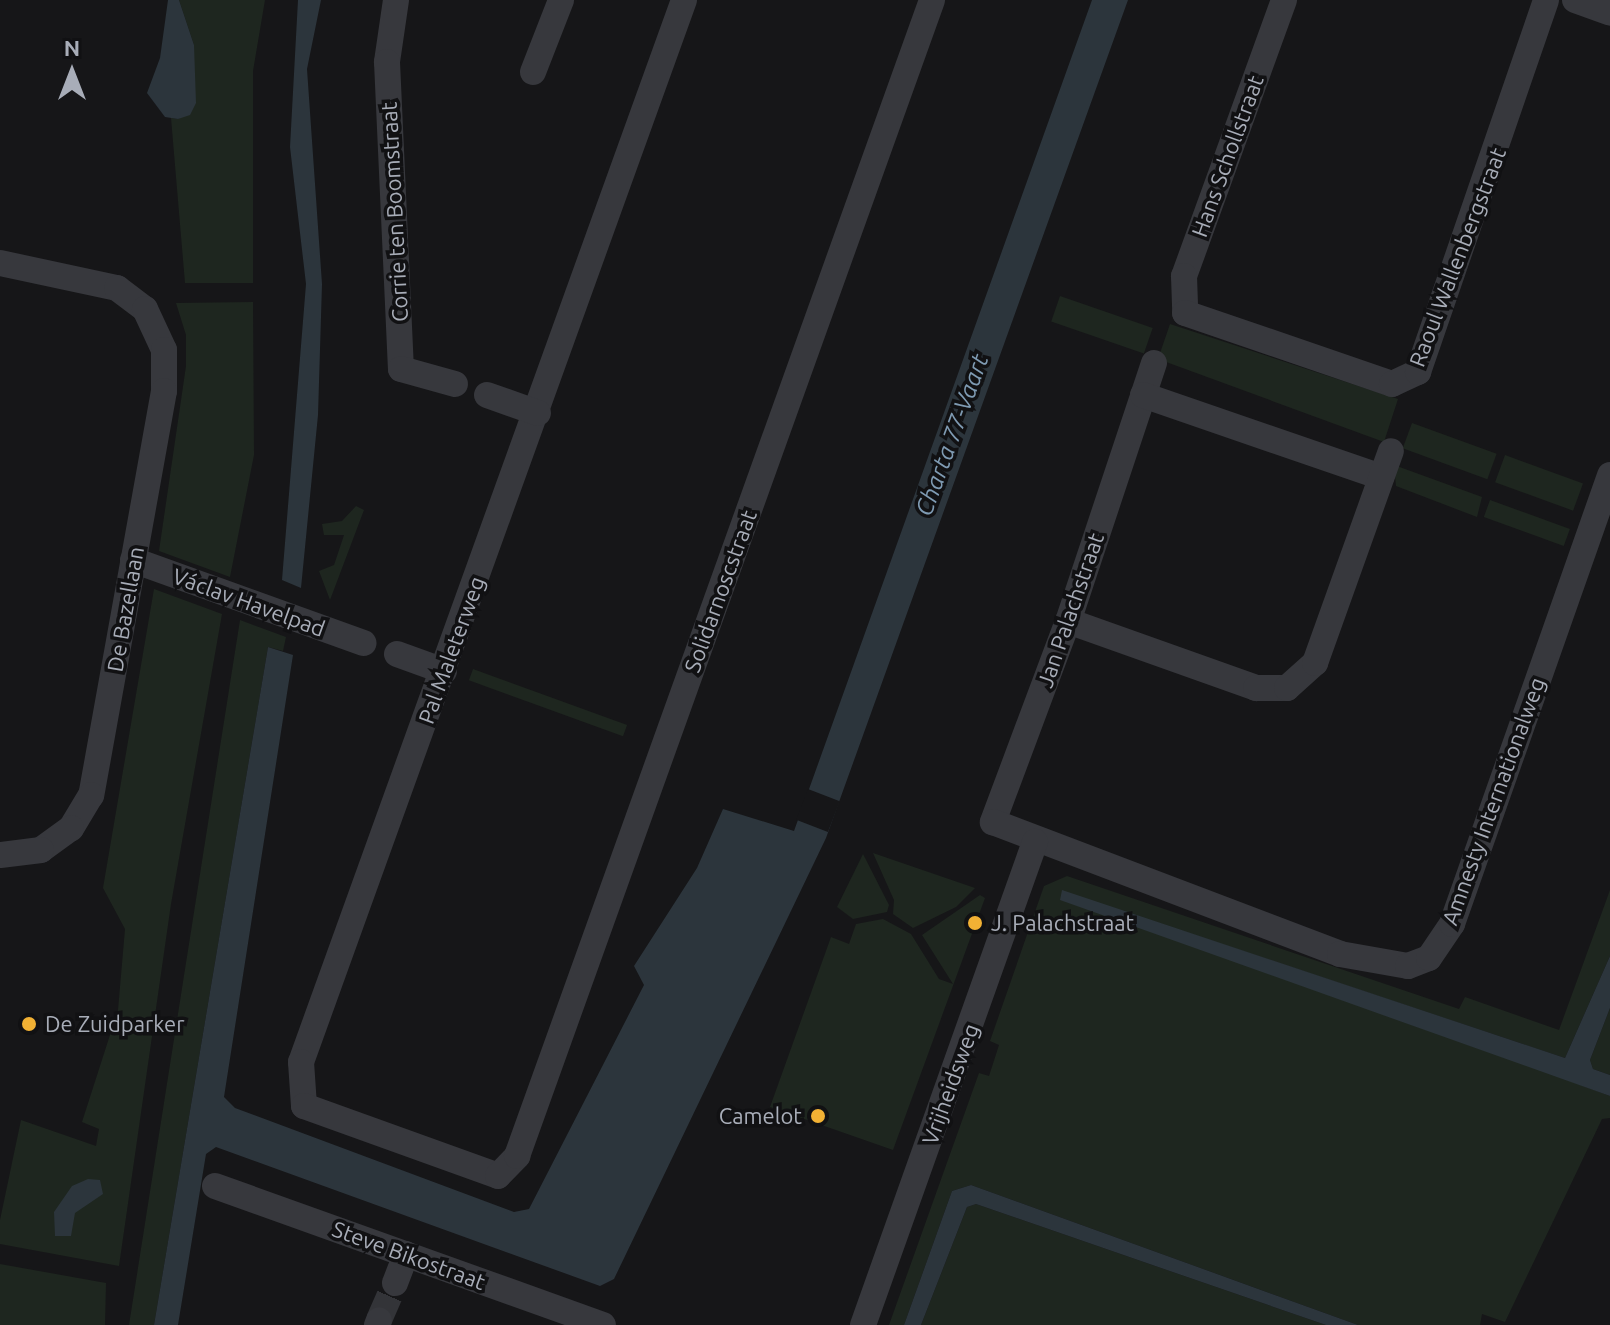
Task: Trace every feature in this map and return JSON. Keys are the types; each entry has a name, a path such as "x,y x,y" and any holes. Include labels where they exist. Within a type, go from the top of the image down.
{"street":[{"name":"Corrie ten Boomstraat","path":"396,0 387,62 401,369 455,384"},
{"path":"533,72 561,0"},
{"name":"Pal Maleterweg","path":"498,1176 304,1106 298,1085 301,1062 538,413 684,0"},
{"name":"Solidarnoscstraat","path":"498,1176 517,1156 932,0"},
{"name":"Hans Schollstraat","path":"1185,313 1184,276 1284,0"},
{"name":"Raoul Wallenbergstraat","path":"1185,313 1392,384 1418,372 1546,0"},
{"path":"1575,0 1610,13"},
{"name":"De Bazellaan","path":"0,263 117,288 145,309 164,350 164,391 91,795 71,828 41,850 0,855"},
{"name":"Jan Palachstraat","path":"993,822 1068,621 1154,363"},
{"path":"487,395 538,413"},
{"path":"1143,395 1381,477"},
{"path":"1068,621 1256,688 1287,688 1315,663 1391,451"},
{"name":"Amnesty Internationalweg","path":"993,822 1035,842 1340,954 1408,966 1429,958 1452,924 1610,475"},
{"name":"Václav Havelpad","path":"133,560 364,643"},
{"path":"397,654 444,671"},
{"name":"Vrijheidsweg","path":"863,1325 1035,842"},
{"name":"Steve Bikostraat","path":"215,1186 603,1325"},
{"path":"395,1283 406,1254"}],"shaded area":[{"path":"179,0 265,0 253,71 253,283 185,283 171,118 179,119 194,45"},
{"path":"1060,296 1153,328 1144,353 1051,322"},
{"path":"253,302 254,455 230,577 159,551 186,366 186,335 176,303"},
{"path":"1170,324 1398,399 1384,442 1158,359"},
{"path":"1412,423 1497,454 1487,479 1403,448"},
{"path":"1505,455 1583,483 1573,511 1495,482"},
{"path":"1394,465 1482,497 1477,517 1396,486"},
{"path":"1490,500 1570,529 1564,546 1484,517"},
{"path":"356,506 364,510 330,600 319,571 334,565 344,535 324,535 322,524 342,521"},
{"path":"154,589 222,614 171,904 119,1266 0,1244 0,1220 21,1120 96,1146 99,1129 82,1122 118,1010 125,929 103,888"},
{"path":"240,620 286,637 283,651 268,647 154,1325 129,1325"},
{"path":"473,669 627,725 623,736 469,680"},
{"path":"873,853 975,888 956,907 913,928 893,914 894,900"},
{"path":"863,854 889,905 887,912 853,919 837,907"},
{"path":"1067,876 1459,1009 1465,997 1559,1030 1610,890 1610,956 1565,1058 1062,891 1610,1096 1610,1118 1602,1119 1505,1322 1482,1314 1480,1325 1358,1325 971,1185 952,1191 904,1325 889,1325 979,1073 989,1076 999,1045 990,1041 1044,886"},
{"path":"980,895 985,898 893,1150 770,1107 831,937 849,944 856,924 883,919 911,934 939,979 953,984 922,935"},
{"path":"1610,1008 1610,1075 1593,1069 1590,1060"},
{"path":"976,1204 1326,1325 921,1325 967,1207"},
{"path":"0,1264 106,1283 105,1325 0,1325"}],"water":[{"path":"168,0 179,0 194,45 196,103 190,115 178,119 165,117 147,93 160,58"},
{"path":"298,0 321,0 307,69 322,284 318,415 301,588 282,580 306,284 290,147"},
{"name":"Charta 77-Vaart","path":"1092,0 1128,0 826,838 614,1279 600,1286 216,1147 206,1154 178,1325 154,1325 268,647 293,655 224,1097 235,1108 514,1212 529,1209 644,985 634,966 697,868 723,809 794,831"},
{"path":"1062,890 1565,1058 1610,956 1610,1008 1590,1060 1593,1069 1610,1075 1610,1096 1060,900"},
{"path":"88,1179 100,1180 103,1194 75,1213 71,1236 55,1236 54,1212 72,1186"},
{"path":"971,1185 1358,1325 1326,1325 976,1204 967,1207 921,1325 904,1325 952,1191"}],"pier":[{"path":"808,789 840,801 828,832 796,820"}],"tunnel":[{"path":"379,1320 395,1283"}],"place":[{"name":"J. Palachstraat","path":"975,923"},
{"name":"De Zuidparker","path":"29,1024"},
{"name":"Camelot","path":"818,1116"}]}
